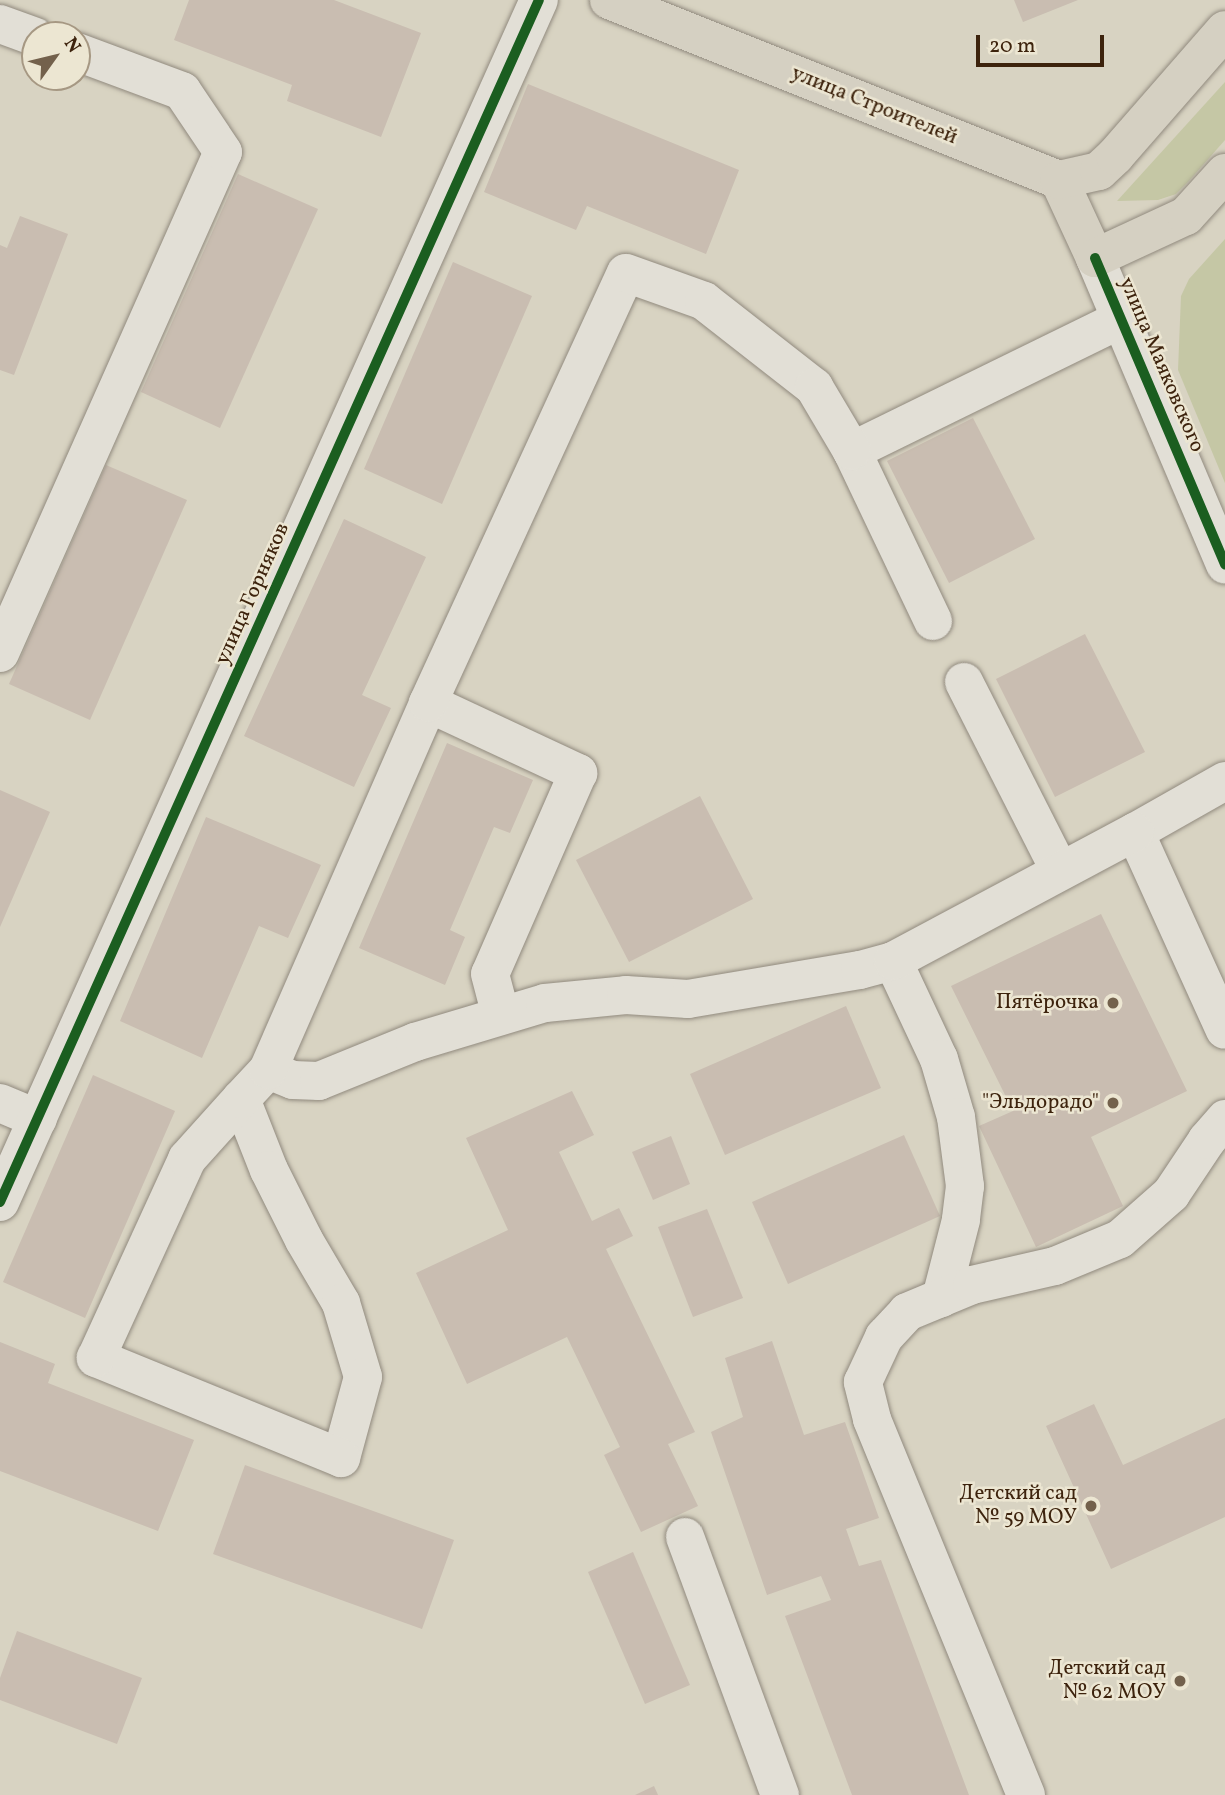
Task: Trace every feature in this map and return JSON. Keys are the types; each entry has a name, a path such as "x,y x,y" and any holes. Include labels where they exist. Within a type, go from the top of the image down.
{"main road":[{"name":"улица Строителей","path":"609,0 1059,180"},
{"path":"1225,30 1099,171 1059,180 1095,258 1186,216 1225,173"}],"street":[{"name":"улица Горняков","path":"0,1202 539,0"},
{"path":"0,24 21,32"},
{"path":"0,653 223,152 182,91 91,57"},
{"name":"улица Маяковского","path":"1095,258 1225,565"},
{"path":"241,1099 269,1170 304,1240 341,1303 363,1377 341,1458 96,1358 187,1159 241,1099 268,1070 428,703 626,273 704,301 814,387 852,451 933,621"},
{"path":"852,451 1119,320"},
{"path":"964,682 1060,871"},
{"path":"428,703 578,773 490,974 501,1016"},
{"path":"268,1070 293,1080 319,1081 415,1042 545,1003 625,995 688,999 860,970 893,961 1225,781"},
{"path":"1135,832 1225,1030"},
{"path":"893,961 939,1059 958,1131 965,1185 961,1220 941,1298"},
{"path":"0,1103 38,1119"},
{"path":"1027,1795 872,1419 863,1382 884,1338 906,1312 972,1285 1055,1266 1120,1239 1171,1194 1207,1140 1225,1119"},
{"path":"685,1537 780,1795"}],"green space":[{"path":"1225,82 1225,140 1188,182 1176,194 1158,200 1117,201"},
{"path":"1225,239 1225,483 1178,370 1181,296 1189,279"}],"building":[{"path":"189,0 334,0 421,33 381,137 287,101 292,85 174,40"},
{"path":"1014,0 1078,0 1023,22"},
{"path":"528,84 739,170 706,254 587,206 576,230 484,192"},
{"path":"238,174 318,209 220,428 141,392"},
{"path":"20,216 68,234 14,375 0,370 0,245 7,248"},
{"path":"453,262 532,296 442,504 364,469"},
{"path":"973,418 1035,539 949,583 887,461"},
{"path":"106,465 187,500 90,720 9,684"},
{"path":"344,519 426,557 362,695 391,708 354,787 244,736"},
{"path":"1085,634 1145,752 1055,797 996,679"},
{"path":"447,743 533,780 510,833 494,827 450,930 465,937 445,985 359,948"},
{"path":"0,790 50,812 0,927"},
{"path":"700,796 753,899 629,962 576,860"},
{"path":"206,817 321,865 288,938 259,926 202,1058 120,1021"},
{"path":"1101,914 1187,1091 1091,1137 1123,1206 1036,1247 979,1126 1013,1111 951,986"},
{"path":"846,1006 881,1088 725,1155 690,1074"},
{"path":"93,1075 175,1111 85,1318 3,1282"},
{"path":"572,1091 594,1135 559,1152 592,1221 619,1208 633,1236 606,1249 695,1432 668,1444 698,1506 641,1532 604,1455 620,1447 567,1337 467,1384 416,1273 508,1230 466,1138"},
{"path":"904,1135 940,1216 788,1284 752,1202"},
{"path":"671,1136 690,1184 653,1200 632,1152"},
{"path":"707,1209 743,1298 693,1317 658,1227"},
{"path":"772,1341 804,1435 845,1422 879,1518 846,1529 859,1566 881,1560 969,1795 852,1795 785,1616 831,1600 821,1576 767,1595 711,1432 743,1417 725,1358"},
{"path":"0,1342 55,1364 48,1383 194,1440 158,1531 0,1471"},
{"path":"1094,1404 1123,1465 1225,1418 1225,1517 1111,1569 1046,1426"},
{"path":"245,1465 454,1540 422,1629 213,1554"},
{"path":"633,1552 690,1685 645,1704 588,1572"},
{"path":"17,1631 142,1678 117,1744 0,1700 0,1678"},
{"path":"654,1786 658,1795 635,1795"}],"cycle path":[{"path":"0,1202 539,0"},
{"path":"1095,258 1225,565"}],"place":[{"name":"Пятёрочка","path":"1113,1003"},
{"name":"\"Эльдорадо\"","path":"1113,1103"},
{"name":"Детский сад № 59 МОУ","path":"1091,1506"},
{"name":"Детский сад № 62 МОУ","path":"1180,1681"}]}
